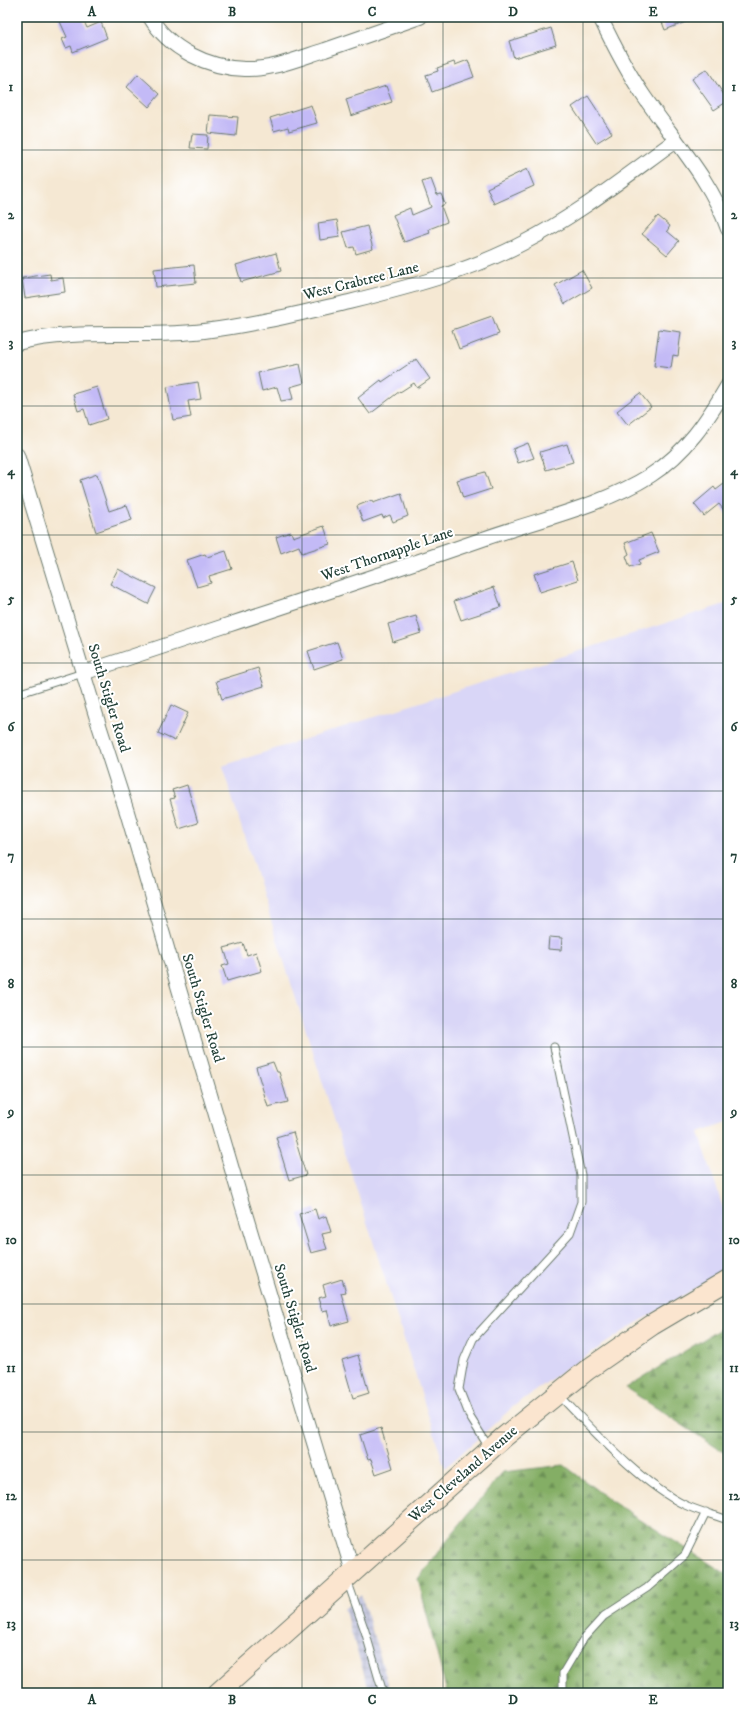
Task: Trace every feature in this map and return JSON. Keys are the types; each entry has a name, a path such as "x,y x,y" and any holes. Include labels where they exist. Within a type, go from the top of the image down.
{"main road":[{"name":"West Cleveland Avenue","path":"218,1693 490,1449 587,1370 652,1325 728,1280"}],"street":[{"path":"150,17 173,43 193,57 221,67 246,69 262,68 277,64 420,17"},
{"path":"600,17 623,64 694,165 716,202 728,229"},
{"name":"West Crabtree Lane","path":"17,343 80,334 177,334 228,328 419,285 446,276 502,253 542,233 606,191 676,140"},
{"name":"West Thornapple Lane","path":"83,673 608,497 631,487 677,456 709,417 728,385"},
{"name":"South Stigler Road","path":"17,455 127,812 350,1575"}],"lane":[{"path":"17,694 83,673"},
{"path":"490,1449 470,1417 459,1388 464,1360 473,1339 570,1233 581,1202 581,1175 554,1047"},
{"path":"559,1394 607,1443 654,1486 685,1505 728,1520"},
{"path":"562,1693 563,1672 584,1638 604,1616 647,1588 685,1555 706,1512"},
{"path":"350,1575 383,1693"}],"shaded area":[{"path":"728,603 728,1122 699,1132 728,1224 728,1269 638,1322 557,1375 514,1406 445,1468 222,766"},
{"path":"361,1594 391,1693 370,1693 344,1609"}],"green space":[{"path":"728,1324 728,1455 626,1388"},
{"path":"564,1465 611,1501 728,1575 728,1693 447,1693 418,1579 447,1540 503,1472"}],"building":[{"path":"58,17 82,17 87,28 101,22 107,38 73,52 71,46 66,48 62,39 67,37"},
{"path":"660,17 696,17 696,18 665,30"},
{"path":"551,28 556,45 514,58 509,41"},
{"path":"468,60 474,77 432,92 426,75 438,71 437,68 454,62 455,65"},
{"path":"707,69 728,101 714,110 692,79"},
{"path":"138,74 160,94 149,107 127,87"},
{"path":"386,86 392,102 351,116 346,99"},
{"path":"588,96 612,133 596,143 572,107"},
{"path":"311,105 317,123 289,131 288,127 274,131 270,118"},
{"path":"210,115 238,117 236,136 208,133"},
{"path":"192,134 208,135 207,149 190,148"},
{"path":"527,169 534,186 494,204 487,188"},
{"path":"431,179 437,195 441,194 445,204 441,206 447,222 429,229 430,233 404,242 393,215 410,208 412,215 431,207 422,182"},
{"path":"658,216 670,226 667,231 679,241 667,255 642,234"},
{"path":"337,220 340,237 320,240 318,223"},
{"path":"367,226 373,249 356,254 354,247 348,248 343,232"},
{"path":"276,253 281,271 241,282 236,265"},
{"path":"194,265 196,283 156,287 154,269"},
{"path":"582,270 592,288 565,304 555,285"},
{"path":"50,274 51,280 63,278 65,292 25,298 22,278"},
{"path":"492,316 499,334 459,349 452,330"},
{"path":"659,329 681,332 678,356 673,355 671,368 654,366"},
{"path":"416,359 430,379 417,388 414,383 400,391 370,414 358,398 381,380 382,382"},
{"path":"300,364 304,383 290,387 293,399 281,401 277,387 262,391 258,373"},
{"path":"198,382 201,399 188,401 191,417 173,420 167,387"},
{"path":"97,387 107,419 89,425 84,409 78,411 73,394"},
{"path":"640,393 651,407 628,425 617,411"},
{"path":"528,443 534,458 518,463 513,449"},
{"path":"567,444 573,462 546,470 540,452"},
{"path":"485,472 491,489 463,498 457,480"},
{"path":"97,474 109,511 127,505 132,520 96,532 80,480"},
{"path":"728,481 728,515 719,504 704,516 694,504 714,487 716,490"},
{"path":"401,493 408,516 393,522 390,515 383,518 382,515 363,522 357,506 372,500 373,503"},
{"path":"324,526 330,544 302,553 299,546 281,553 276,537 291,532 293,537"},
{"path":"651,533 659,552 639,560 640,564 630,567 626,556 629,554 625,543"},
{"path":"226,551 232,569 209,576 211,583 197,587 187,560 205,554 207,557"},
{"path":"572,562 578,580 540,592 534,574"},
{"path":"118,569 156,588 148,604 110,584"},
{"path":"494,587 501,607 461,620 454,601"},
{"path":"416,616 421,633 393,642 388,624"},
{"path":"337,642 343,659 314,669 308,651"},
{"path":"258,668 264,686 222,699 216,681"},
{"path":"171,705 188,713 175,741 158,733"},
{"path":"187,785 198,823 179,829 170,799 175,798 172,790"},
{"path":"549,937 562,938 561,950 548,949"},
{"path":"243,943 247,955 256,952 262,971 227,981 222,966 229,964 224,948"},
{"path":"273,1062 277,1072 279,1072 288,1102 268,1107 256,1067"},
{"path":"293,1132 306,1175 289,1180 276,1137"},
{"path":"315,1209 318,1219 326,1216 331,1232 322,1234 327,1249 311,1253 299,1214"},
{"path":"342,1279 346,1292 341,1293 349,1321 331,1326 327,1310 322,1311 318,1298 326,1296 323,1285"},
{"path":"358,1355 369,1393 353,1398 342,1360"},
{"path":"381,1428 393,1468 376,1474 371,1459 368,1460 360,1435"}]}
